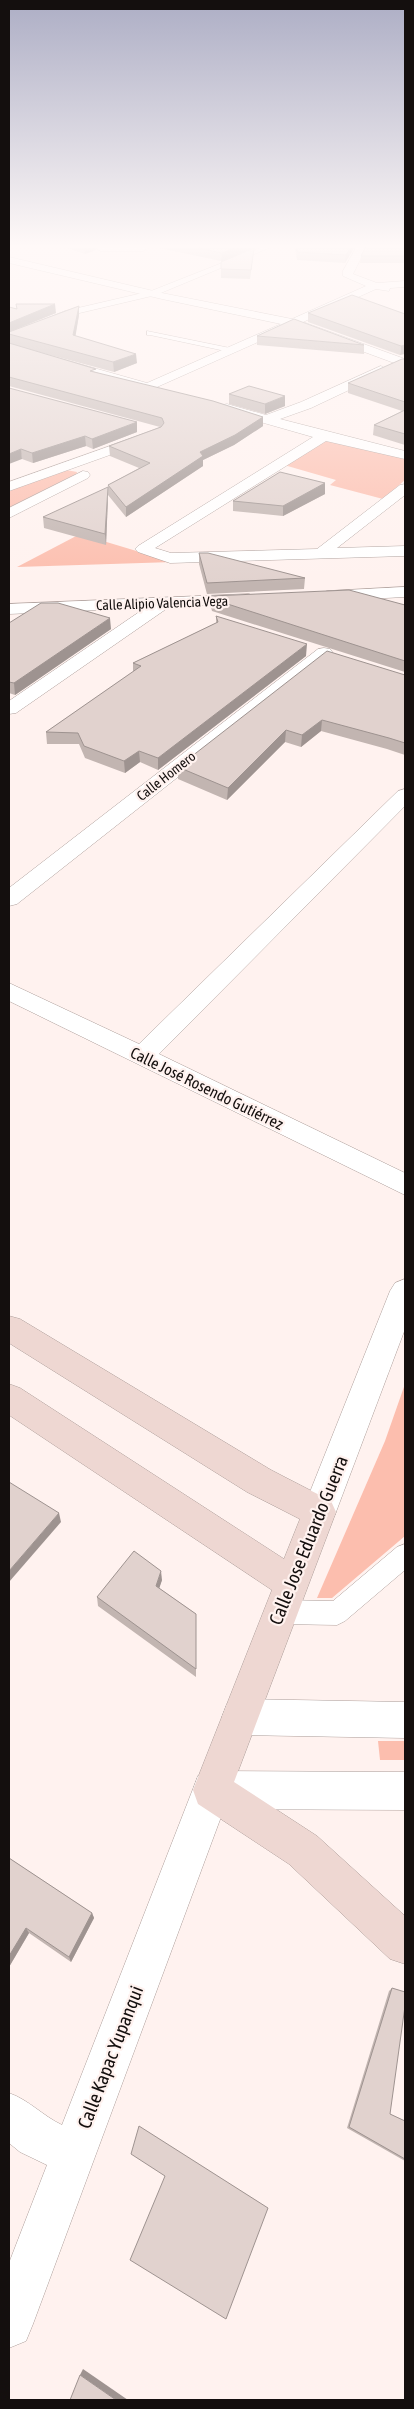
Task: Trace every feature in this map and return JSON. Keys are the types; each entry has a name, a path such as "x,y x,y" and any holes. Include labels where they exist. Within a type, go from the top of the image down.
{"main road":[{"path":"9,1328 259,1481 319,1512"},
{"path":"9,1398 285,1597"},
{"name":"Calle Jose Eduardo Guerra","path":"212,1790 319,1512"},
{"path":"212,1790 303,1850 364,1904 405,1944"}],"street":[{"path":"53,360 166,392"},
{"path":"148,387 207,360"},
{"path":"268,419 306,405 404,361"},
{"path":"213,404 324,436 405,455"},
{"path":"9,487 146,432 91,471 9,514"},
{"path":"324,436 143,549 170,558 405,551"},
{"path":"319,554 405,488"},
{"path":"309,596 405,592"},
{"name":"Calle Alipio Valencia Vega","path":"9,609 261,598"},
{"path":"9,709 164,603 211,618"},
{"name":"Calle Homero","path":"9,899 333,656 305,647"},
{"path":"142,1056 405,796"},
{"name":"Calle José Rosendo Gutiérrez","path":"9,991 405,1185"},
{"name":"Calle Jose Eduardo Guerra","path":"319,1512 405,1291"},
{"path":"240,1717 405,1720"},
{"path":"212,1790 405,1792"},
{"name":"Calle Kapac Yupanqui","path":"9,2324 212,1790"},
{"path":"9,2115 36,2136 73,2154"}],"lane":[{"path":"285,1597 337,1613 405,1555"}],"shaded area":[{"path":"325,439 405,459 405,480 383,499 330,485 336,480 284,465"},
{"path":"66,470 77,472 76,475 9,510 9,490"},
{"path":"80,534 173,562 17,567"},
{"path":"405,1384 405,1536 332,1598 317,1598 385,1441"},
{"path":"378,1741 405,1741 405,1760 380,1760"}],"building":[{"path":"9,360 67,360 96,369 90,371 213,401 263,417 235,435 200,452 203,456 126,507 108,485 150,463 109,446 161,427 164,423 162,418 9,377"},
{"path":"399,360 405,360 405,402 348,383"},
{"path":"249,386 285,396 265,404 229,394"},
{"path":"9,388 137,422 92,439 85,436 32,453 21,449 9,454"},
{"path":"405,410 405,434 374,425"},
{"path":"280,472 325,483 283,506 233,501"},
{"path":"108,487 105,534 43,517"},
{"path":"199,553 208,553 305,578 207,583"},
{"path":"349,590 405,605 405,661 212,599 211,596"},
{"path":"41,603 58,603 110,618 14,683 9,682 9,623"},
{"path":"216,616 307,644 158,758 139,751 124,761 84,746 78,733 46,732 141,666 133,663 218,622"},
{"path":"327,651 405,675 405,743 322,720 302,735 286,730 228,788 178,767"},
{"path":"9,1482 59,1513 9,1571"},
{"path":"134,1551 161,1571 156,1586 196,1614 196,1669 97,1597"},
{"path":"9,1858 92,1913 69,1957 26,1928 9,1956"},
{"path":"392,1988 405,1992 405,2006 390,2114 405,2121 405,2159 349,2127"},
{"path":"139,2126 268,2208 226,2319 130,2260 165,2176 131,2154"},
{"path":"80,2375 116,2400 70,2400"}]}
